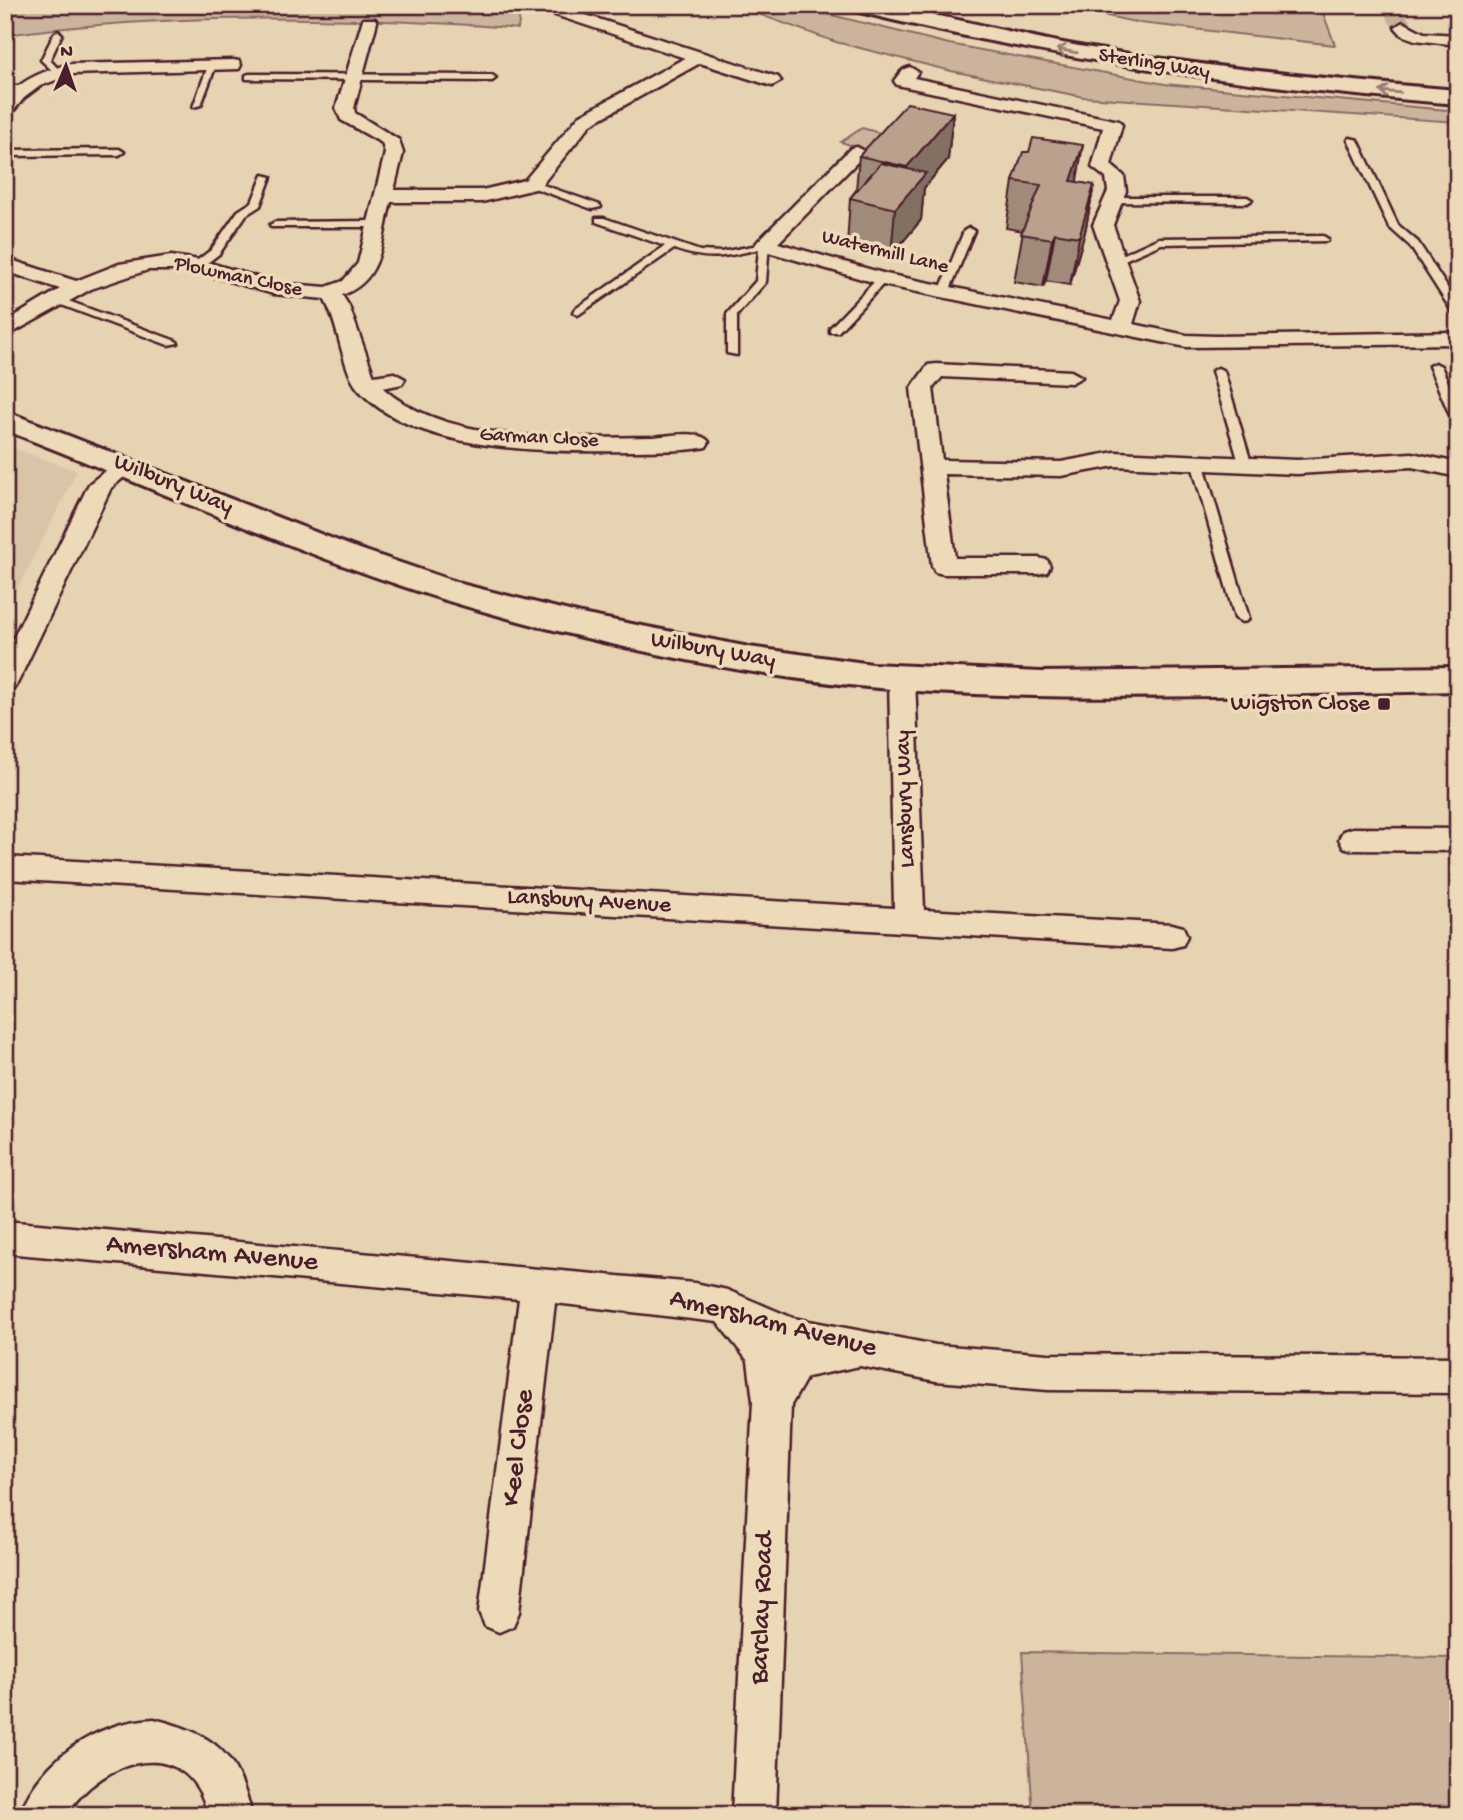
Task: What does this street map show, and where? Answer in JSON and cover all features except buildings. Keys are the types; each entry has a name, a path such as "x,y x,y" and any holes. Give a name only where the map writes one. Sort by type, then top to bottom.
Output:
{"main road":[{"name":"Sterling Way","path":"854,5 1011,41 1160,67 1303,85 1458,97"},
{"name":"Sterling Way","path":"931,5 1133,44 1314,66 1458,78"},
{"name":"Wilbury Way","path":"5,420 352,556 455,593 583,626 726,655 806,668 902,678 1039,684 1458,679"}],"street":[{"path":"561,12 772,81"},
{"name":"Plowman Close","path":"5,331 77,288 137,266 169,262 198,265 296,294 330,292 350,284 366,268 394,145 379,132 347,116 346,102 369,22"},
{"path":"1403,27 1407,32 1432,39 1458,40"},
{"path":"384,196 482,196 532,184 585,120 701,56"},
{"path":"5,110 13,89 58,73 103,66 233,65"},
{"path":"910,72 903,81 1113,125 1107,137 1101,167 1115,176 1117,191 1103,225 1130,301 1121,328"},
{"name":"Watermill Lane","path":"857,152 765,245 883,279 1186,341 1458,338"},
{"path":"5,264 77,288"},
{"path":"330,292 339,306 366,384 394,379"},
{"path":"1038,566 944,566 922,388 936,370 1071,377"},
{"name":"Garman Close","path":"366,384 380,399 405,414 465,434 533,442 698,442"},
{"path":"640,466 642,443"},
{"path":"933,467 1061,469 1115,460 1297,467 1412,460 1458,470"},
{"path":"5,682 101,484 127,466"},
{"name":"Lansbury Way","path":"902,678 909,920"},
{"path":"1353,839 1458,840"},
{"name":"Lansbury Avenue","path":"5,868 1172,936"},
{"name":"Amersham Avenue","path":"5,1237 695,1300 727,1307 792,1335 936,1363 1048,1372 1458,1376"},
{"name":"Keel Close","path":"499,1612 539,1284"},
{"name":"Barclay Road","path":"727,1307 765,1354 772,1401 754,1815"},
{"name":"Barclay Road","path":"772,1401 796,1361 873,1349"},
{"path":"41,1815 54,1790 84,1762 111,1745 136,1741 168,1742 192,1754 219,1778 230,1815"}],"lane":[{"path":"58,34 45,60 58,73"},
{"path":"196,105 212,65"},
{"path":"249,77 492,78"},
{"path":"1353,140 1394,228 1414,244 1458,312"},
{"path":"5,153 120,152"},
{"path":"198,265 215,252 242,213 256,204 265,177"},
{"path":"532,184 596,207"},
{"path":"1113,200 1247,200"},
{"path":"600,220 699,254 721,255 765,245 761,282 732,314 733,353"},
{"path":"275,225 375,224"},
{"path":"944,292 969,231"},
{"path":"1116,260 1159,241 1323,239"},
{"path":"578,312 673,245"},
{"path":"834,330 883,279"},
{"path":"55,299 172,344"},
{"path":"1435,366 1458,420"},
{"path":"1218,371 1246,466"},
{"path":"1198,465 1242,618"}],"shaded area":[{"path":"5,5 521,5 518,29 397,21 225,19 93,25 5,35"},
{"path":"733,5 791,5 949,44 1165,84 1458,111 1458,122 1084,97 951,71 836,42"},
{"path":"1055,5 1320,5 1335,45 1140,23"},
{"path":"862,128 887,135 872,152 841,142"},
{"path":"5,445 77,471 5,614"},
{"path":"1022,1652 1458,1658 1458,1815 1033,1815"}],"tunnel":[{"path":"1393,11 1403,27"}],"place":[{"name":"Wigston Close","path":"1384,704"}]}
